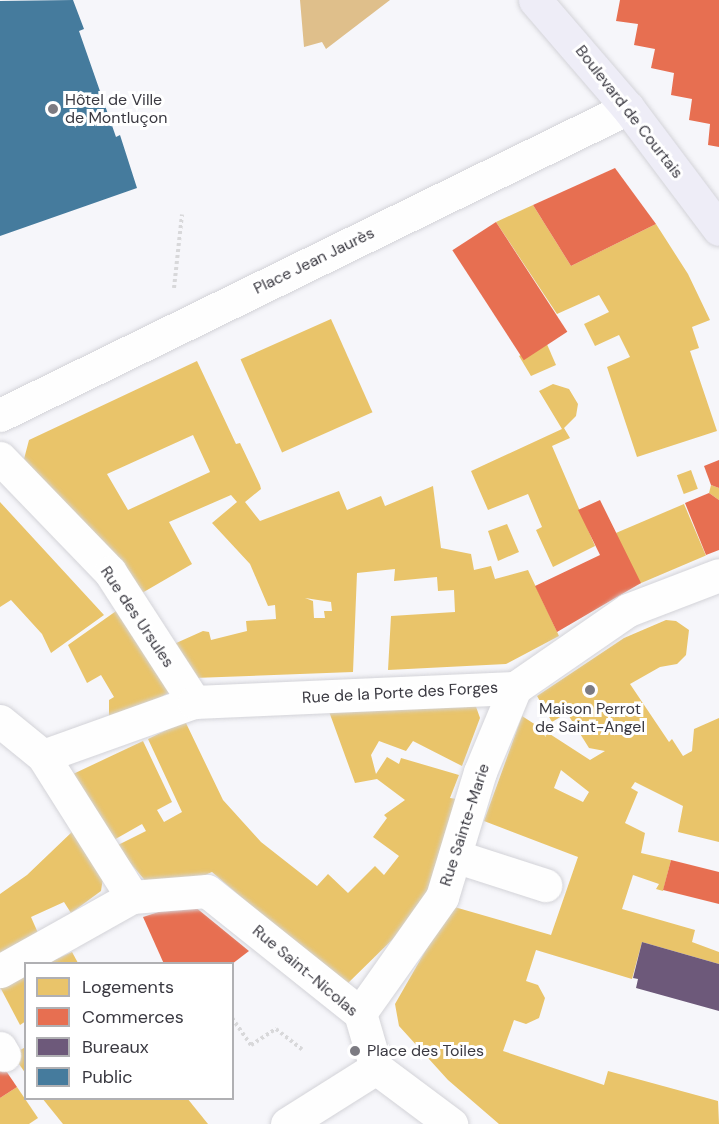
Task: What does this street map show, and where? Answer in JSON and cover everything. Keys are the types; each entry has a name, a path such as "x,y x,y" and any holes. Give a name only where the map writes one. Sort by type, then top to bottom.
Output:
{"main road":[{"name":"Boulevard de Courtais","path":"535,0 628,108 719,229"}],"street":[{"name":"Place Jean Jaurès","path":"0,415 628,108"},
{"name":"Rue des Ursules","path":"0,458 110,572 194,702"},
{"name":"Rue de la Porte des Forges","path":"43,756 194,702 515,688 628,610 719,575"},
{"name":"Rue Sainte-Marie","path":"360,1013 442,897 480,772 515,688"},
{"path":"0,721 43,756 132,897 0,971"},
{"path":"455,856 545,885"},
{"name":"Rue Saint-Nicolas","path":"132,897 207,891 360,1013 376,1068"},
{"path":"287,1124 376,1068 451,1124"}],"path":[{"path":"169,332 182,214"},
{"path":"234,1021 251,1045 276,1029 302,1049"}],"shaded area":[{"path":"300,0 390,0 326,49 322,42 304,47"}],"building: Logements":[{"path":"533,205 571,266 656,224 688,274 710,320 692,327 699,348 690,351 717,431 637,457 607,367 630,357 619,335 595,346 584,324 609,312 599,295 557,314 496,222"},
{"path":"331,319 372,412 282,452 241,359"},
{"path":"546,342 556,365 531,376 519,356"},
{"path":"197,361 236,444 240,443 260,485 261,489 245,502 260,521 339,491 347,510 381,496 385,506 433,486 441,548 471,554 474,570 491,566 495,579 528,570 559,636 506,664 388,670 391,616 455,612 454,590 438,591 437,577 394,581 395,569 357,573 353,672 194,678 174,644 203,631 209,632 211,640 247,631 246,621 276,619 275,605 268,606 250,564 212,523 237,502 231,495 169,522 192,564 142,593 24,459 29,440","holes":["193,435 210,472 128,510 107,474","305,598 331,602 332,611 324,611 325,618 314,618 313,601"]},
{"path":"553,384 569,389 578,404 576,416 564,428 570,438 552,446 595,546 553,567 536,530 542,527 528,494 488,510 471,471 562,429 539,391"},
{"path":"691,470 698,489 684,494 677,475"},
{"path":"711,485 719,488 719,500 709,493"},
{"path":"0,502 104,615 51,653 42,634 11,600 0,607"},
{"path":"684,504 706,556 638,584 616,533"},
{"path":"507,524 519,552 498,561 488,531"},
{"path":"119,609 170,692 125,717 109,717 109,700 114,697 101,675 87,683 68,645"},
{"path":"666,620 676,621 689,630 686,655 677,664 660,667 630,684 669,742 672,739 683,756 692,751 694,729 719,718 719,842 678,832 683,806 635,782 631,788 638,792 625,823 645,833 641,853 671,860 663,891 656,889 659,884 633,875 622,909 695,930 692,942 719,952 719,964 642,942 632,979 536,950 526,981 538,985 545,998 539,1018 526,1024 514,1020 503,1051 604,1085 608,1071 718,1101 719,1124 499,1124 448,1080 399,1026 395,1004 451,906 551,935 578,857 484,821 522,716 590,760 605,751 589,748 567,713 552,722 537,696 624,638","holes":["561,770 589,792 583,802 554,788"]},
{"path":"474,701 480,718 462,766 413,741 406,751 379,741 371,755 376,774 387,757 399,764 401,758 459,775 450,798 456,799 436,885 398,934 345,986 212,872 191,881 148,884 116,846 146,831 142,824 112,841 71,775 143,741 172,802 157,810 164,822 182,812 148,739 185,721 223,800 261,842 317,886 328,874 348,893 375,866 384,875 399,856 373,837 387,818 384,815 405,800 377,779 355,783 327,706"},
{"path":"73,831 103,878 101,891 71,913 64,902 31,917 38,933 0,953 0,894 27,875"},
{"path":"72,952 77,962 50,962"},
{"path":"24,976 24,1022 20,1025 0,987"},
{"path":"24,1048 24,1071 12,1054"},
{"path":"17,1087 38,1118 29,1124 0,1124 0,1098"},
{"path":"44,1100 189,1100 208,1124 63,1124"}],"building: Commerces":[{"path":"620,0 719,0 719,147 708,145 710,124 689,120 692,99 671,95 674,73 651,68 655,49 634,45 638,24 616,21"},
{"path":"615,168 656,224 571,266 533,205"},
{"path":"496,222 567,332 524,360 452,250"},
{"path":"719,460 719,488 711,485 704,466"},
{"path":"709,493 719,500 719,550 706,555 685,503"},
{"path":"600,500 641,583 557,632 535,586 600,555 578,510"},
{"path":"671,860 719,872 719,904 663,890"},
{"path":"177,906 194,906 249,951 234,962 163,962 143,917"},
{"path":"0,1062 17,1087 0,1098"}],"building: Bureaux":[{"path":"642,942 719,964 719,1011 636,988 638,979 633,978"}],"building: Public":[{"name":"Hôtel de Ville de Montluçon","path":"73,0 84,29 79,31 116,137 120,135 137,188 0,236 0,1"}],"place":[{"name":"Hôtel de Ville de Montluçon","path":"53,109"},
{"name":"Maison Perrot de Saint-Angel","path":"590,690"},
{"name":"Place des Toiles","path":"355,1051"}]}
